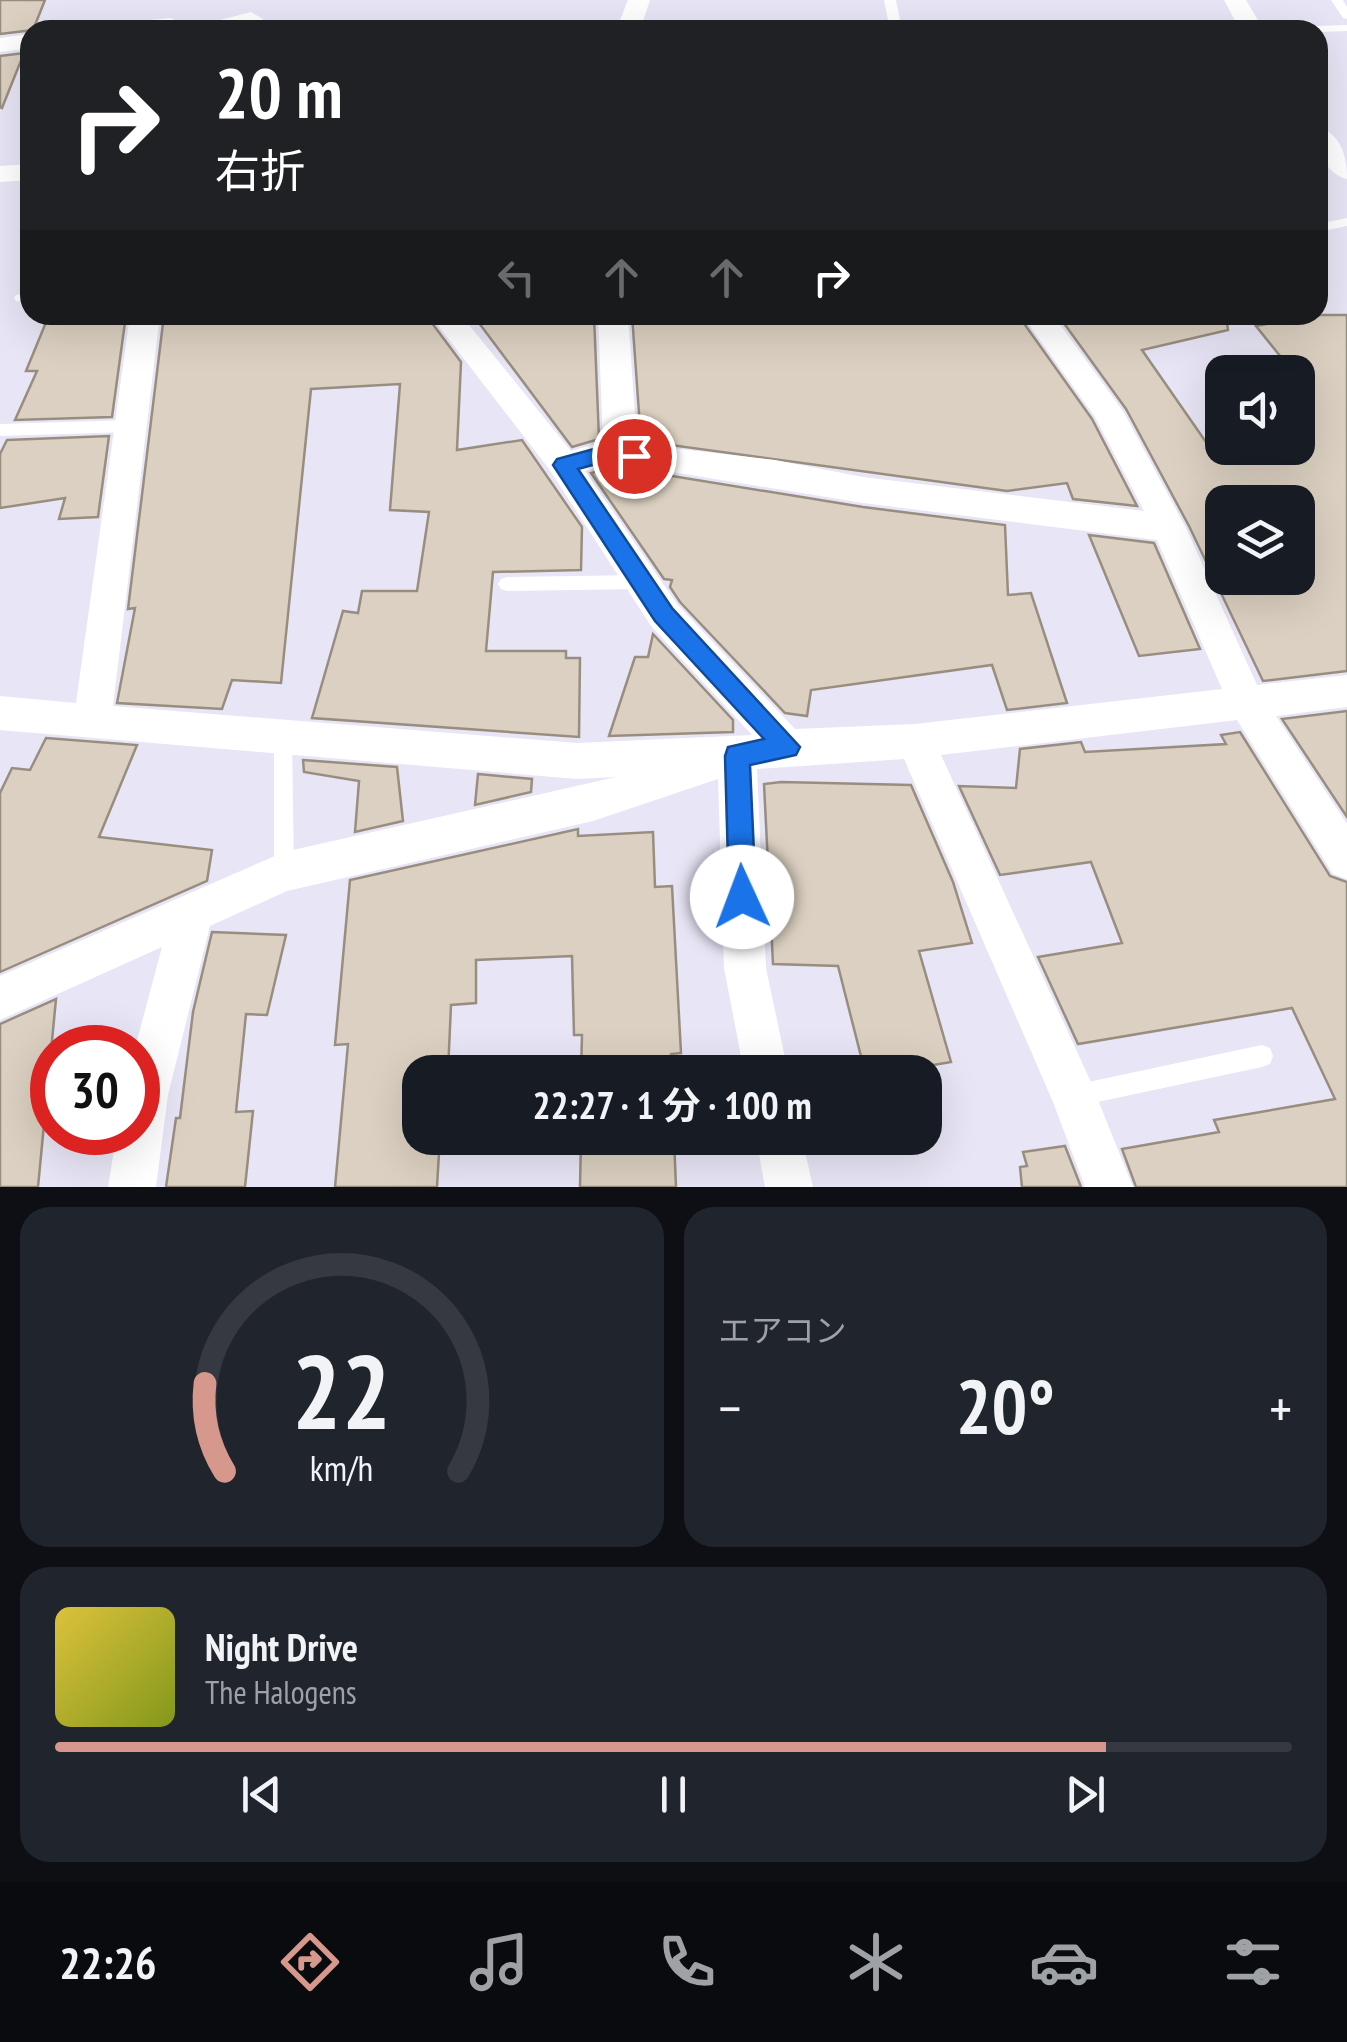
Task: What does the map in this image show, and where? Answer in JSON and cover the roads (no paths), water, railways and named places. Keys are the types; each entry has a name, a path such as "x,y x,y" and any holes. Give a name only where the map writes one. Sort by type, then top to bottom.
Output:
{"street":[{"path":"1328,147 1347,170"},
{"path":"92,720 144,325"},
{"path":"454,325 564,465 664,614 787,747"},
{"path":"614,325 619,450"},
{"path":"1044,325 1107,411 1169,528 1247,703 1347,860"},
{"path":"564,465 619,450 634,456 775,473 863,490 1169,528"},
{"path":"0,998 284,872 593,802 737,756 787,747 915,741 1347,691"},
{"path":"0,713 577,761 737,756"},
{"path":"915,741 1074,1096 1108,1187"},
{"path":"737,756 745,968 763,1055"},
{"path":"132,1187 145,1094 192,914"},
{"path":"782,1155 789,1187"}],"lane":[{"path":"1337,0 1347,16"},
{"path":"0,430 130,426"},
{"path":"507,584 641,582"},
{"path":"283,737 284,872"},
{"path":"1074,1096 1262,1056"}]}
